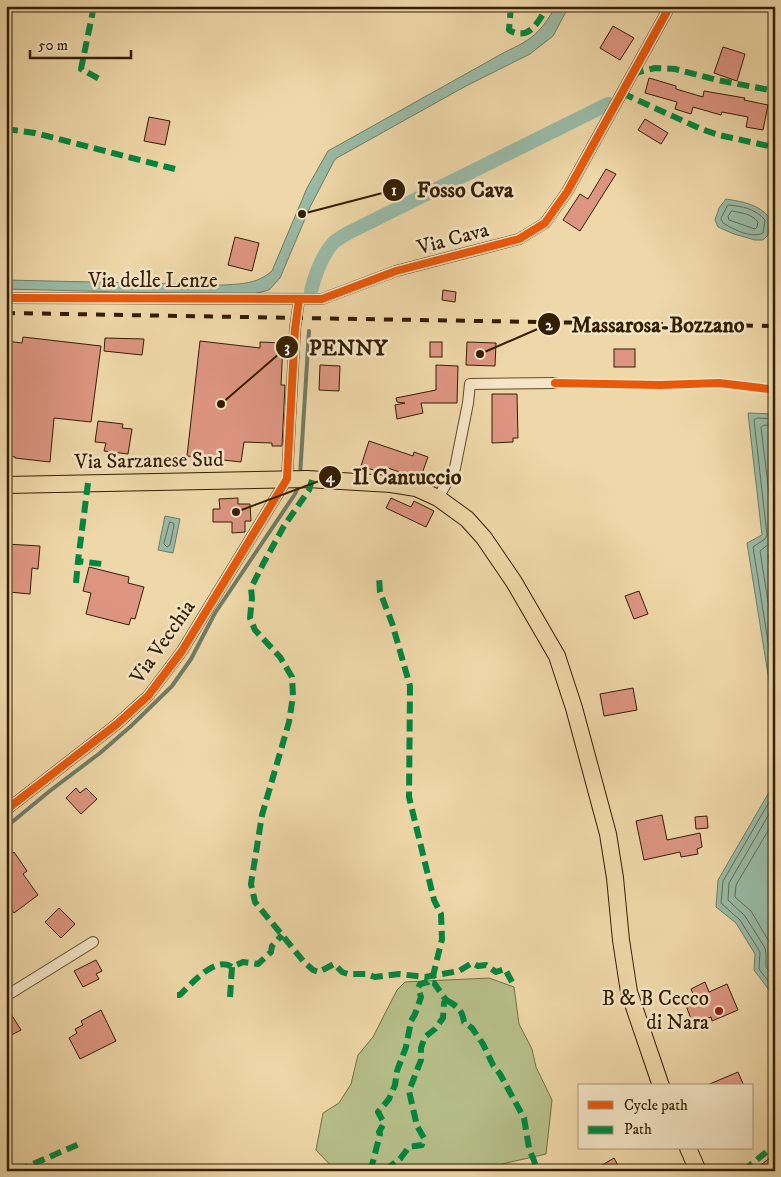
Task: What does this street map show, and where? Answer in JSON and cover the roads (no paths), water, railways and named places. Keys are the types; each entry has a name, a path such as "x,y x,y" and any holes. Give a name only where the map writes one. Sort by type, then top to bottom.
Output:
{"main road":[{"name":"Via Sarzanese Sud","path":"6,485 295,480 400,485 416,488 438,498 467,519 484,538 514,582 557,656 574,708 608,834 628,992 660,1084"},
{"path":"689,1150 698,1171"}],"street":[{"name":"Via Cava","path":"299,300 322,299 396,271 519,239 545,223 567,192 670,6"},
{"name":"Via delle Lenze","path":"6,298 299,300"},
{"path":"295,480 296,329 299,300"},
{"path":"438,498 455,468 470,384 555,383"},
{"name":"Via Vecchia","path":"6,810 117,724 148,696 182,651 295,480"},
{"path":"6,996 93,942"}],"water":[{"path":"556,6 569,6 553,36 530,54 466,86 335,159 310,207 280,278 269,290 237,295 6,289 6,280 222,285 242,284 261,279 272,271 307,188 328,151 523,43 540,29"},
{"path":"726,199 750,204 765,213 770,218 768,235 763,240 755,240 718,227 715,220 719,208"},
{"path":"748,413 775,414 775,718 747,543 762,535"},
{"path":"165,516 180,519 173,553 158,550"},
{"path":"775,782 775,998 754,970 755,954 736,923 716,907 718,880"}],"waterway":[{"path":"311,291 317,272 330,247 348,233 608,104"},
{"path":"300,476 309,331"},
{"path":"6,827 100,753 172,686 191,659 215,613 295,494 300,483"}],"railway":[{"path":"6,313 775,326"}],"place":[{"name":"Fosso Cava","path":"302,214"},
{"name":"Massarosa-Bozzano","path":"480,354"},
{"name":"PENNY","path":"221,404"},
{"name":"Il Cantuccio","path":"236,512"},
{"name":"B & B Cecco di Nara","path":"719,1011"}]}
